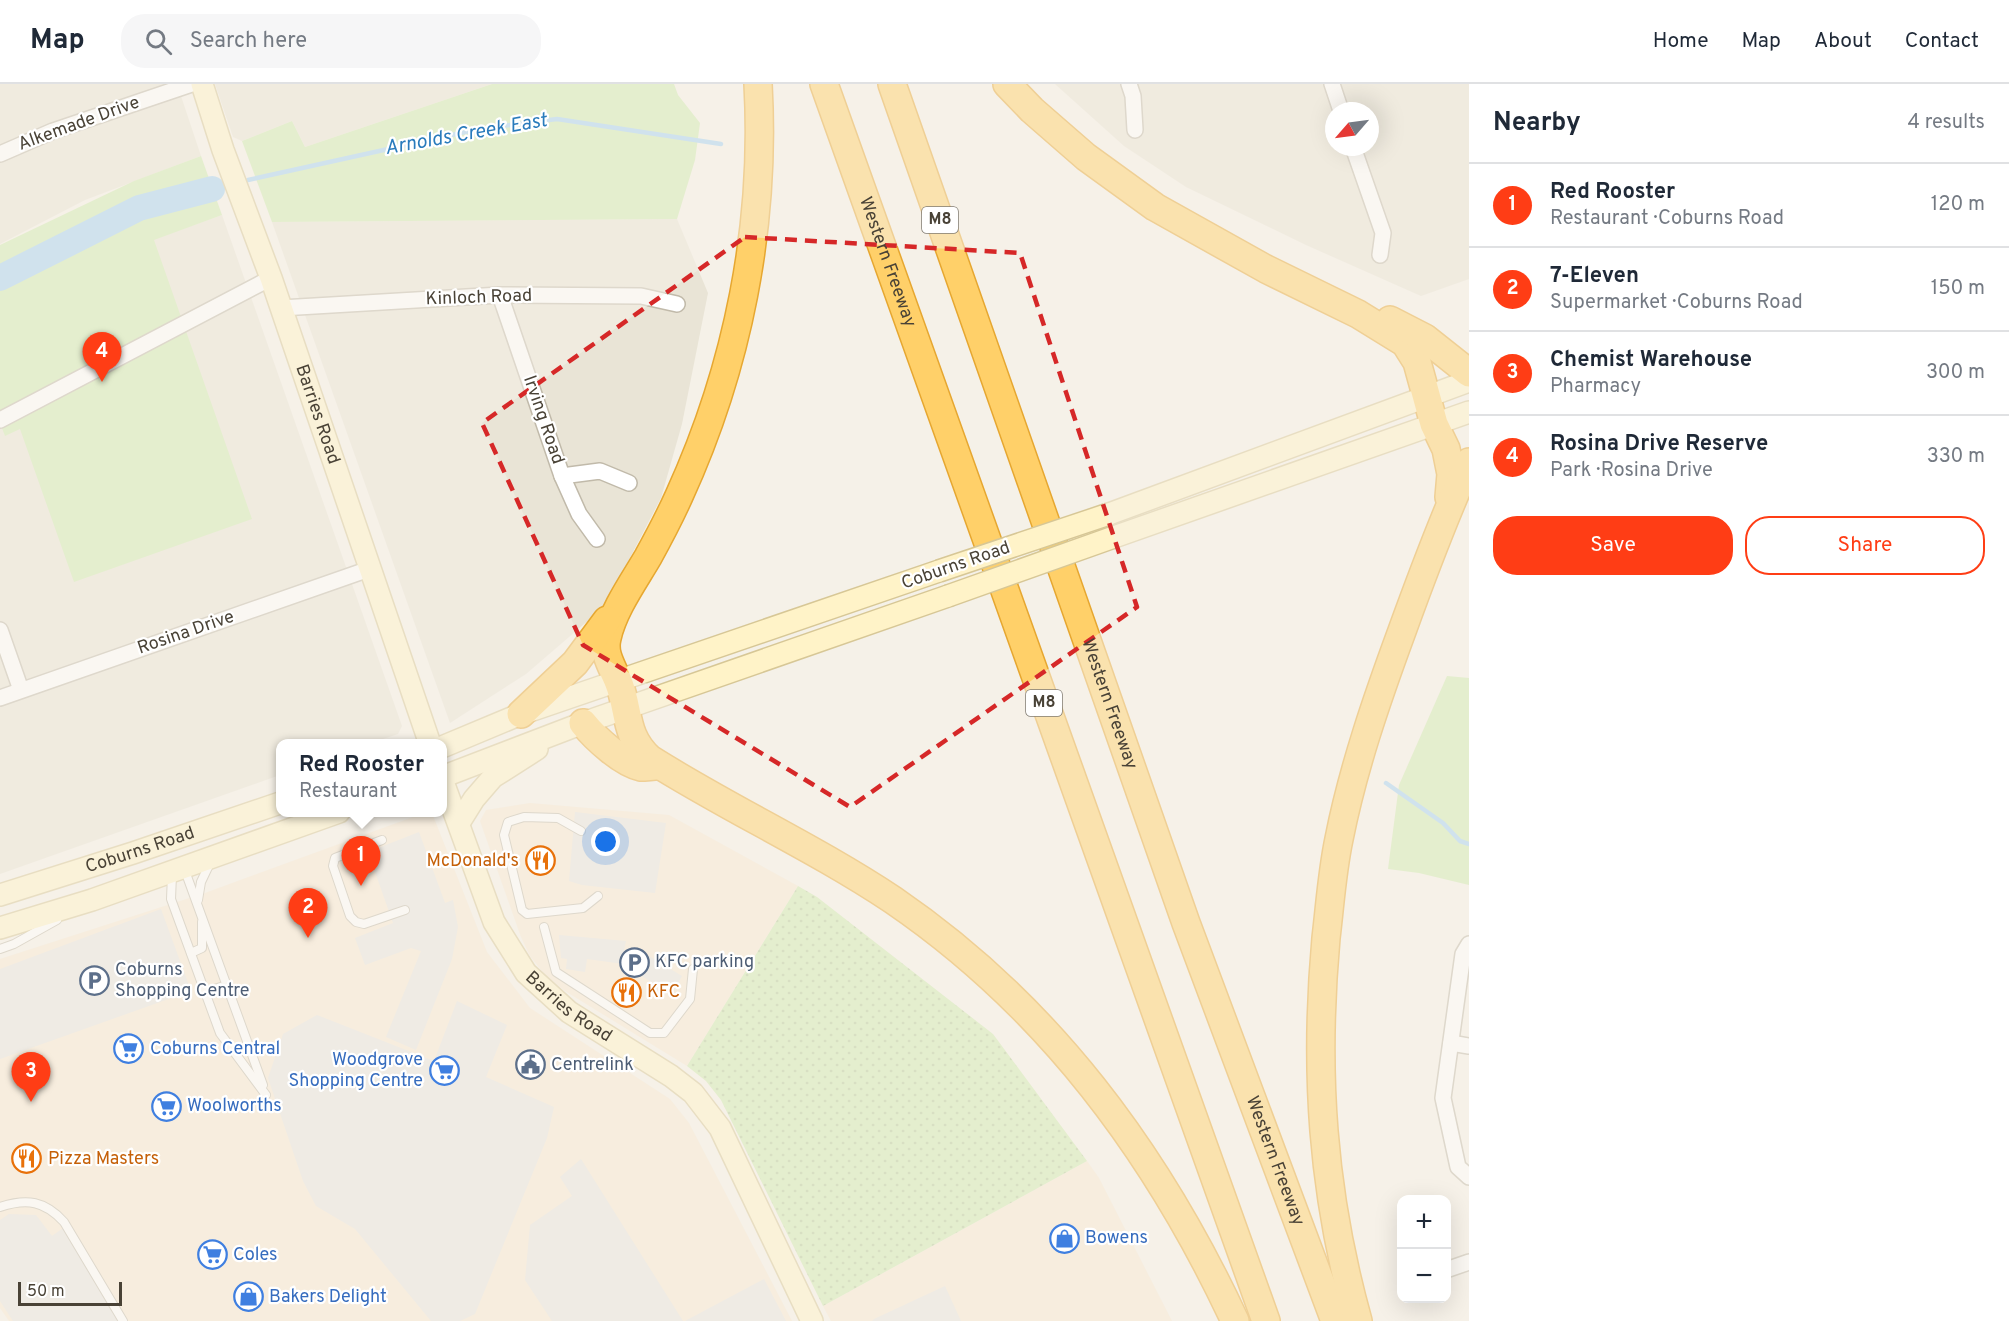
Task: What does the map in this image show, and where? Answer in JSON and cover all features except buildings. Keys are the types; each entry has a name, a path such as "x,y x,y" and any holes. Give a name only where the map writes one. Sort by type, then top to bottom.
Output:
{"highway":[{"path":"521,714 575,663 627,592 649,556 694,463 712,415 740,318 750,265 757,204 759,159 758,84"},
{"name":"Western Freeway","path":"824,84 1266,1321"},
{"name":"Western Freeway","path":"892,84 1186,923 1335,1321"},
{"path":"1007,84 1032,110 1086,157 1155,207 1266,269 1358,314 1405,343 1417,362 1434,424 1446,449 1451,474 1449,506"},
{"path":"1358,314 1375,313 1425,338 1469,373"},
{"path":"1358,1321 1340,1245 1331,1192 1320,1090 1323,978 1331,893 1339,840 1364,739 1385,676 1449,506 1469,462"},
{"path":"627,592 607,639 608,659 619,682 627,723 642,752 660,766 848,872 891,899 953,945 1000,986 1073,1062 1119,1120 1185,1223 1235,1321"},
{"path":"583,723 592,734 621,756 641,767 660,766"}],"main road":[{"name":"Barries Road","path":"202,84 223,150 271,278 372,568 428,739"},
{"name":"Coburns Road","path":"447,745 521,714 1109,514 1469,381"},
{"name":"Coburns Road","path":"447,776 546,736 1469,412"},
{"path":"459,823 483,786 493,777 531,755 539,748 546,736"},
{"name":"Barries Road","path":"447,791 494,922 525,973 569,1012 671,1076 693,1093 720,1128 812,1321"},
{"name":"Coburns Road","path":"0,895 276,804"},
{"name":"Coburns Road","path":"0,928 93,900 327,817"},
{"path":"172,839 178,870"}],"street":[{"name":"Alkemade Drive","path":"0,154 53,131 192,84"},
{"path":"1129,84 1133,96 1135,130"},
{"path":"1332,84 1338,102"},
{"path":"1356,156 1383,233 1380,255"},
{"path":"0,420 271,278"},
{"name":"Kinloch Road","path":"281,308 500,295 641,296 677,304"},
{"name":"Irving Road","path":"500,295 562,476 579,514 597,539"},
{"path":"562,476 600,471 629,483"},
{"name":"Rosina Drive","path":"0,698 372,568"},
{"path":"0,630 21,690"},
{"path":"1469,944 1463,954 1443,1098 1458,1167 1469,1177"},
{"path":"1451,1043 1469,1046"},
{"path":"1451,1268 1469,1262"}],"lane":[{"path":"581,831 558,818 524,817 508,822 504,835 522,910 527,914 583,908 598,896"},
{"path":"382,840 335,858 333,866 350,916 356,922 364,924 405,910"},
{"path":"197,903 201,882 213,856"},
{"path":"178,870 202,914 266,1095 220,1033 171,899 178,870"},
{"name":"Coburns Road","path":"0,949 14,944 93,900"},
{"path":"191,953 202,948 202,914"},
{"path":"544,927 556,972 650,1033 664,1033 690,999 693,969"},
{"path":"205,992 227,985"},
{"path":"0,1207 16,1202 27,1202 54,1211 64,1222 123,1321"}],"highlighted area":[{"path":"745,237 1020,253 1137,607 850,807 583,645 482,423"}],"shaded area":[{"path":"0,84 177,84 201,156 85,200 0,244"},
{"path":"215,84 492,84 305,147 292,121 242,141 233,137"},
{"path":"1055,84 1469,84 1469,279 1421,296 1306,245 1186,187 1124,146"},
{"path":"222,215 402,726 398,734 383,739 276,739 276,776 0,874 0,313 154,239"},
{"path":"677,219 708,293 682,424 661,498 605,606 526,674 450,723 272,222"},
{"path":"530,803 669,815 798,886 687,1066 565,991 545,975 530,956 521,937 480,821 486,810"},
{"path":"575,812 666,823 655,893 582,885 569,881"},
{"name":"Woodgrove Shopping Centre","path":"413,817 434,817 487,952 530,1008 670,1099 689,1123 792,1321 9,1321 0,1308 0,959 205,893"},
{"path":"419,832 445,903 453,900 458,927 452,959 416,1050 386,1037 421,951 411,948 365,965 355,938 393,923 368,852"},
{"name":"Coburns Shopping Centre","path":"161,909 191,991 0,1059 0,969"},
{"name":"KFC parking","path":"559,935 626,941 624,950 644,953 682,976 672,994 633,971 631,965 587,959 585,972 566,969 567,959 561,958"},
{"name":"Woodgrove Shopping Centre","path":"457,1001 507,1025 486,1077 554,1107 547,1138 475,1314 460,1321 431,1321 355,1229 316,1206 303,1181 268,1078 283,1034 317,1015 434,1061"},
{"path":"581,1159 683,1321 552,1321 525,1280 530,1225 572,1196 560,1177"},
{"path":"1087,1161 1099,1178 1172,1321 831,1321 823,1306"},
{"path":"9,1214 36,1215 52,1236 66,1226 123,1321 13,1321 0,1301 0,1220"},
{"path":"764,1279 786,1321 685,1321"},
{"path":"945,1286 961,1321 872,1321 874,1319"}],"green space":[{"path":"492,84 674,84 678,95 700,123 695,160 677,219 272,222 242,141 292,121 305,147"},
{"path":"201,156 222,215 154,240 252,519 74,582 20,429 5,436 0,423 0,245 134,181"},
{"path":"1447,676 1469,678 1469,885 1419,873 1388,869 1399,785"},
{"path":"798,886 817,897 993,1034 1087,1161 823,1306 721,1100 706,1081 687,1066"}],"waterway":[{"name":"Arnolds Creek East","path":"248,180 479,129 557,119 721,144"},
{"name":"Arnolds Creek East","path":"212,189 223,186"},
{"name":"Arnolds Creek East","path":"0,278 139,208 212,189"},
{"name":"Arnolds Creek East","path":"1386,783 1443,823 1460,841 1469,844"}],"place":[{"name":"Rosina Drive Reserve","path":"102,382"},
{"name":"McDonald's","path":"540,861"},
{"name":"Red Rooster","path":"361,886"},
{"name":"7-Eleven","path":"308,938"},
{"name":"KFC parking","path":"634,962"},
{"name":"Coburns Shopping Centre","path":"94,980"},
{"name":"KFC","path":"626,992"},
{"name":"Coburns Central","path":"129,1049"},
{"name":"Centrelink","path":"530,1065"},
{"name":"Woodgrove Shopping Centre","path":"444,1070"},
{"name":"Chemist Warehouse","path":"31,1102"},
{"name":"Woolworths","path":"166,1106"},
{"name":"Pizza Masters","path":"27,1159"},
{"name":"Bowens","path":"1064,1238"},
{"name":"Coles","path":"212,1255"},
{"name":"Bakers Delight","path":"248,1297"}]}
